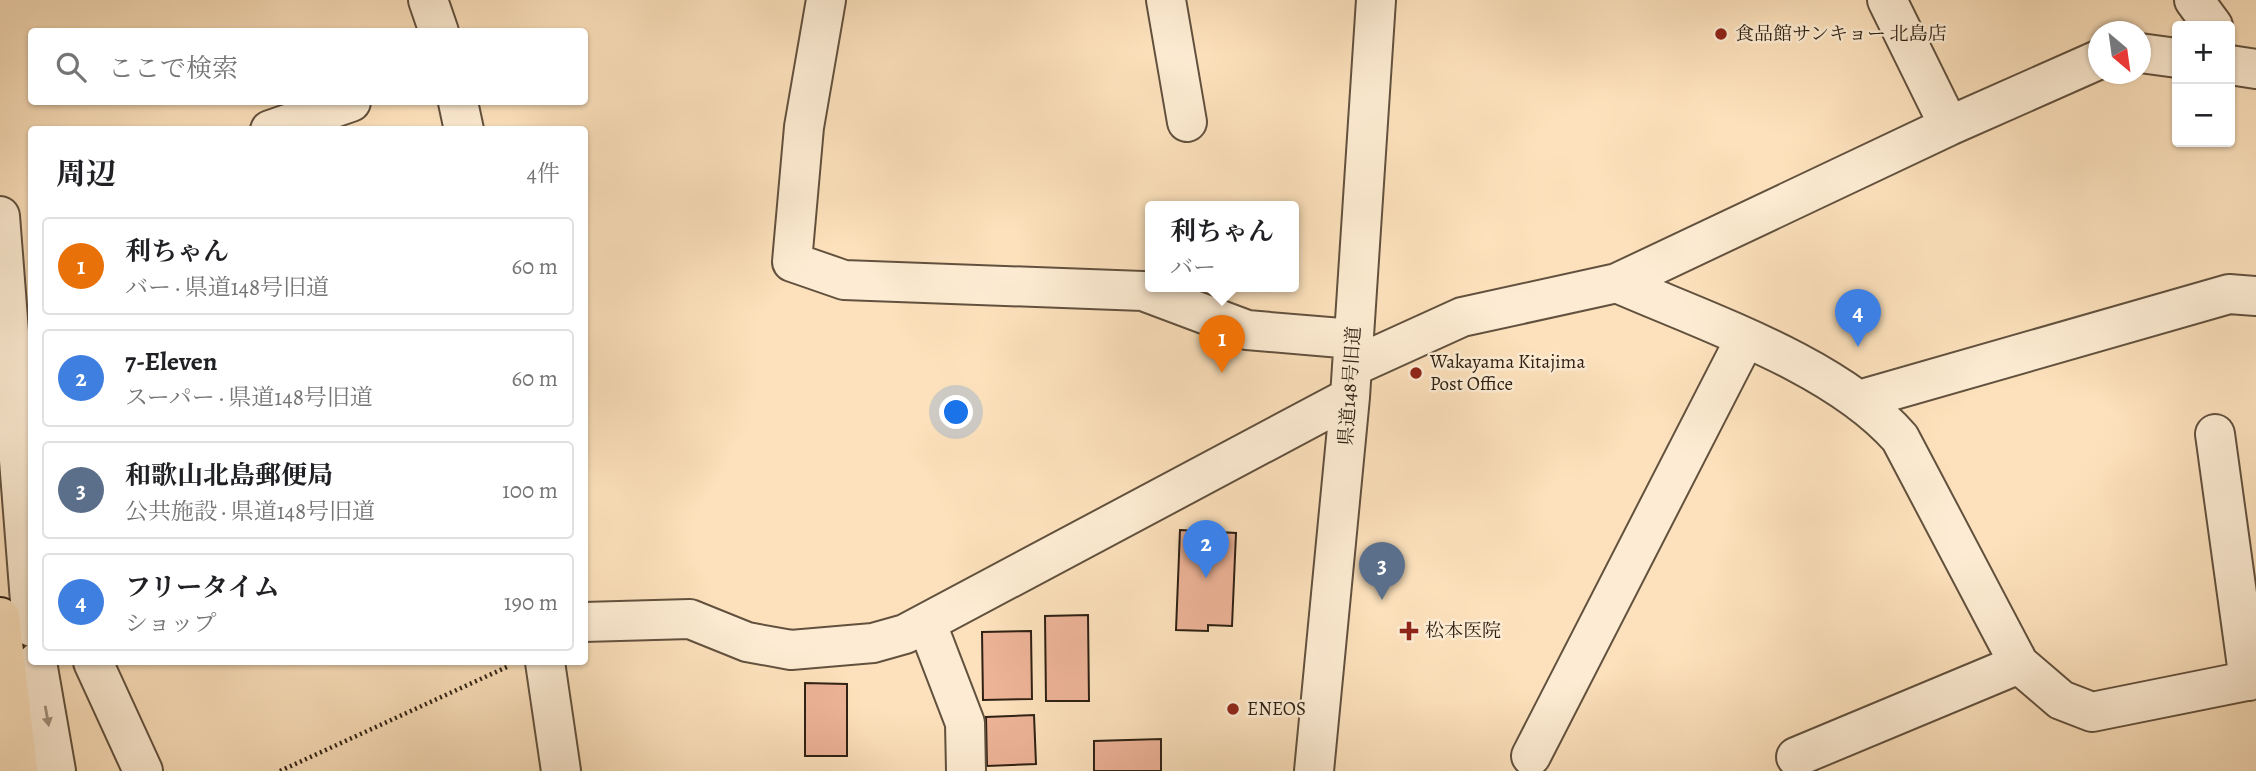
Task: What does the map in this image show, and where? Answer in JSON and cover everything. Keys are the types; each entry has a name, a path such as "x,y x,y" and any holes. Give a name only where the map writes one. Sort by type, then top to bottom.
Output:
{"main road":[{"path":"0,617 18,771"}],"street":[{"path":"428,0 438,28"},
{"path":"827,0 804,127 792,262 844,280 1145,292"},
{"path":"1166,0 1187,122"},
{"name":"県道148号旧道","path":"1314,771 1352,368 1376,0"},
{"path":"1887,0 1949,126"},
{"path":"2194,0 2209,21"},
{"path":"588,622 690,619 747,642 791,650 873,643 927,624 1352,368 1462,317 1617,283 1949,126 2088,65"},
{"path":"282,126 342,105"},
{"path":"459,105 463,126"},
{"path":"0,216 28,539"},
{"path":"1617,283 1780,354 1859,400 1881,417 1900,438 2020,664 2061,700 2092,712 2252,680 2214,434"},
{"path":"1146,292 1352,368"},
{"path":"1859,400 2229,294 2256,296"},
{"path":"1531,755 1745,339"},
{"path":"927,624 965,723 966,771"},
{"path":"1796,757 2020,664"},
{"path":"38,665 56,771"},
{"path":"94,665 143,771"},
{"path":"545,665 561,771"}],"path":[{"path":"280,771 513,665"}],"building":[{"path":"1180,530 1236,533 1232,626 1208,625 1208,631 1176,630"},
{"path":"1088,615 1089,701 1046,701 1045,616"},
{"path":"1031,631 1032,699 983,700 982,632"},
{"path":"805,683 847,684 847,756 805,756"},
{"path":"1034,715 1036,764 987,766 986,717"},
{"path":"1161,739 1161,771 1094,771 1094,741"}],"place":[{"name":"食品館サンキョー 北島店","path":"1721,34"},
{"name":"フリータイム","path":"1858,347"},
{"name":"利ちゃん","path":"1222,373"},
{"name":"Wakayama Kitajima Post Office","path":"1416,373"},
{"name":"7-Eleven","path":"1206,578"},
{"name":"和歌山北島郵便局","path":"1382,600"},
{"name":"松本医院","path":"1409,631"},
{"name":"ENEOS","path":"1233,709"}]}
